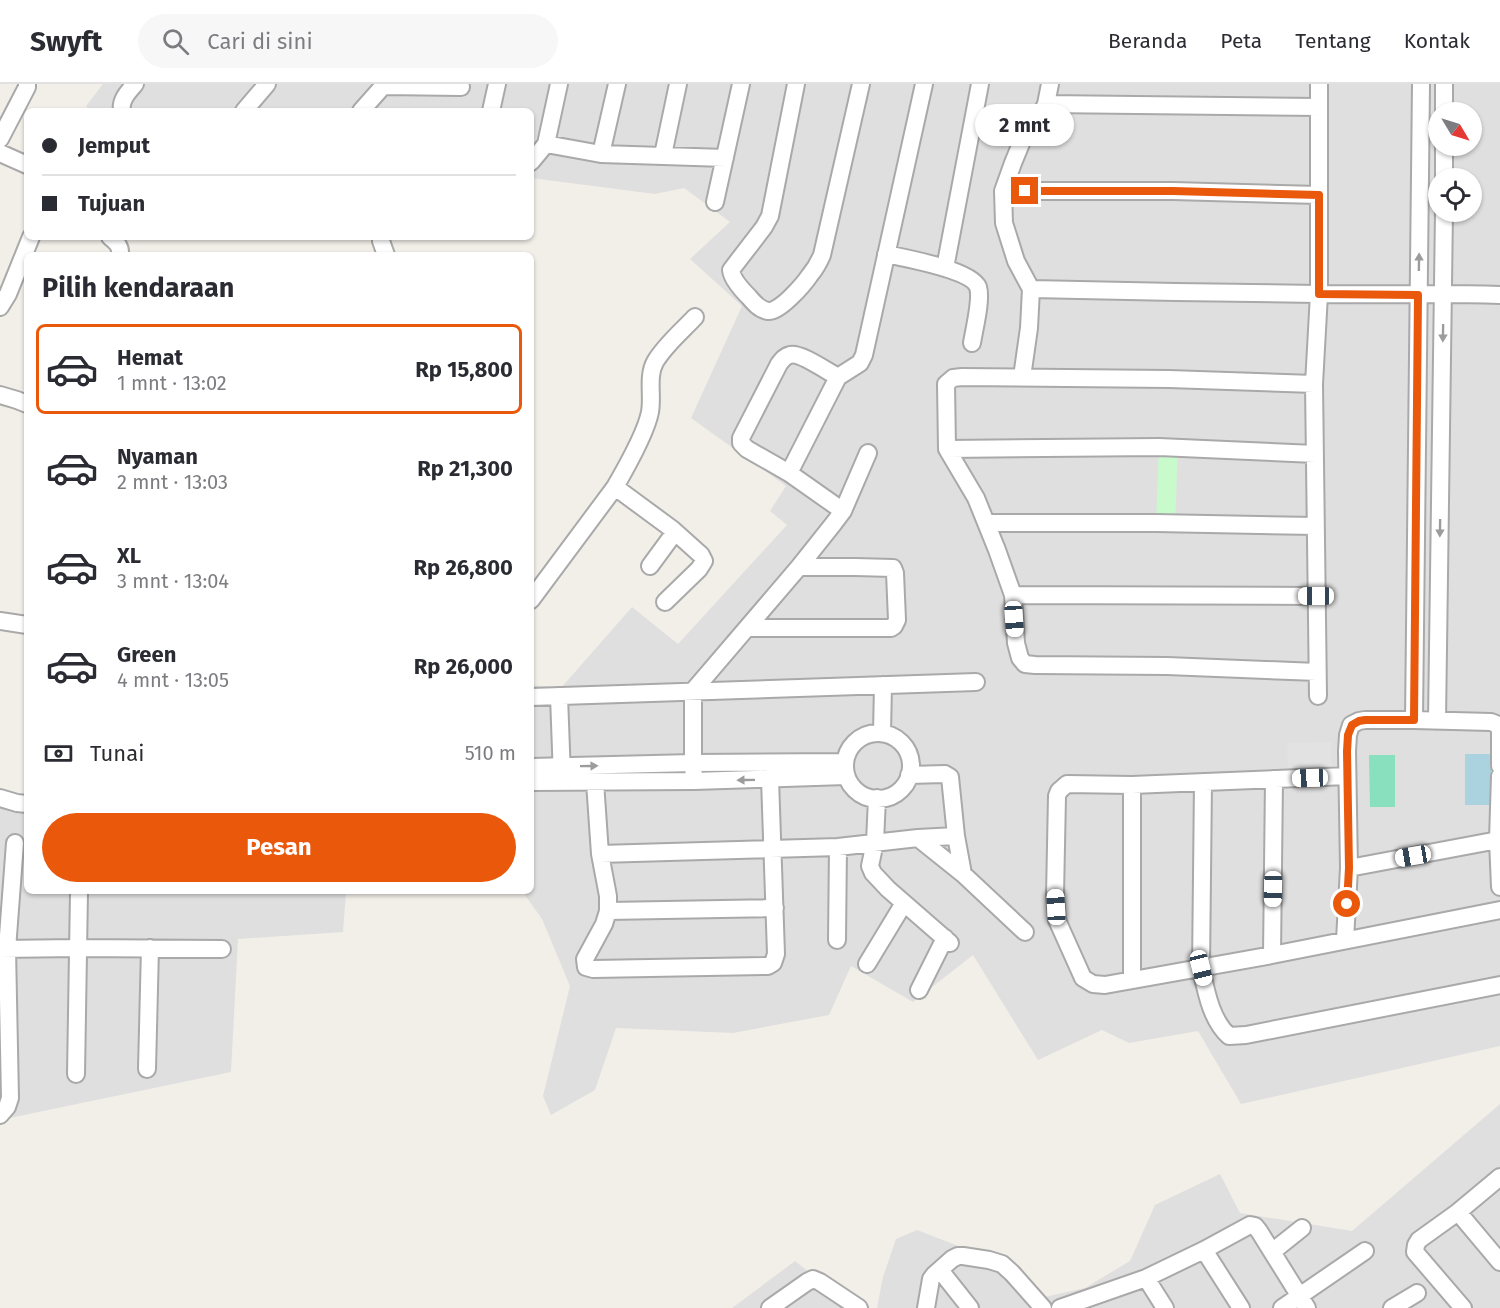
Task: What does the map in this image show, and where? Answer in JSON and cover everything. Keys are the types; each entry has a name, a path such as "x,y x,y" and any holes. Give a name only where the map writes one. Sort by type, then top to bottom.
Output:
{"street":[{"path":"0,139 27,84"},
{"path":"122,108 123,99 135,84"},
{"path":"247,108 267,84"},
{"path":"492,108 497,84"},
{"path":"534,158 546,144 559,84"},
{"path":"601,154 618,84"},
{"path":"663,155 678,84"},
{"path":"715,202 741,84"},
{"path":"796,84 770,216 731,270 744,292 755,304 767,311 780,307 803,284 817,266 822,255 861,84"},
{"path":"789,473 838,377 860,363 864,355 924,84"},
{"path":"945,268 980,84"},
{"path":"1022,377 1029,328 1031,289 1016,261 1004,223 1003,191 1027,129 1046,104 1050,84"},
{"path":"1318,696 1314,384 1319,294 1319,84"},
{"path":"1414,720 1421,84"},
{"path":"1444,84 1444,102"},
{"path":"364,108 384,85 461,87"},
{"path":"1046,104 1319,107"},
{"path":"546,144 601,154 725,158"},
{"path":"0,153 24,164"},
{"path":"1003,191 1173,191 1319,195"},
{"path":"1437,721 1444,222"},
{"path":"0,307 8,294 24,254"},
{"path":"886,254 945,268 973,280 978,287 979,296 972,343"},
{"path":"1031,289 1500,295"},
{"path":"534,596 615,487 650,414 651,372 663,351 695,317"},
{"path":"838,377 806,359 790,354 784,357 742,434 741,443 843,510"},
{"path":"1314,384 962,376 953,378 946,384 947,449 976,498 987,523 1013,595 1016,643 1020,658 1025,664 1167,666 1317,672"},
{"path":"0,395 24,403"},
{"path":"947,449 1159,447 1315,454"},
{"path":"694,781 693,691 799,567 843,510 868,453"},
{"path":"615,487 675,532 701,555 704,561 699,569 665,602"},
{"path":"987,523 1316,526"},
{"path":"650,566 675,532"},
{"path":"747,628 891,628 896,623 895,573 892,568 799,567"},
{"path":"1013,595 1316,596"},
{"path":"0,621 24,625"},
{"path":"534,697 976,682"},
{"path":"882,685 882,733"},
{"path":"559,696 562,774"},
{"path":"1345,940 1349,868 1348,735 1352,725 1365,720 1491,722 1500,729 1500,766"},
{"path":"874,732 889,734 902,742 909,755 911,770 906,784 895,794 881,799 866,797 854,789 845,769 850,748 860,737 874,732"},
{"path":"534,781 562,774 693,763 845,769"},
{"path":"534,767 595,782 770,779 845,769"},
{"path":"909,775 945,774 950,777 956,836 963,874"},
{"path":"1347,776 1132,785 1067,784 1057,796 1055,895 1057,920 1083,978 1093,984 1105,986 1500,910"},
{"path":"1500,776 1498,840 1500,887"},
{"path":"595,782 600,854 608,896 608,911 604,924 585,959 589,969 768,966 773,963 776,954 770,779"},
{"path":"1272,955 1274,779"},
{"path":"1203,782 1201,968 1215,1014 1222,1030 1229,1036 1246,1035 1500,985"},
{"path":"1132,785 1132,980"},
{"path":"0,798 24,804"},
{"path":"877,798 875,842 870,866 873,873 879,881 947,941 919,990"},
{"path":"600,854 838,846 956,836"},
{"path":"918,838 963,874 1026,932"},
{"path":"1349,868 1498,840"},
{"path":"0,1115 8,1107 10,1098 4,949 15,843"},
{"path":"837,940 838,846"},
{"path":"76,1074 78,894"},
{"path":"867,964 904,903"},
{"path":"608,911 775,908"},
{"path":"147,1069 150,948"},
{"path":"4,949 222,949"},
{"path":"1463,1308 1415,1252 1416,1245 1419,1240 1458,1212 1500,1177"},
{"path":"1458,1212 1500,1262"},
{"path":"1060,1308 1146,1278 1204,1251 1250,1224 1259,1231 1304,1302"},
{"path":"1272,1252 1302,1228"},
{"path":"1204,1251 1241,1308"},
{"path":"1282,1308 1304,1302 1365,1251"},
{"path":"926,1308 934,1275 958,1256 989,1260 1008,1269 1043,1308"},
{"path":"940,1270 970,1308"},
{"path":"1146,1278 1165,1308"},
{"path":"770,1308 813,1279 857,1307"},
{"path":"1392,1308 1417,1293"}],"shaded area":[{"path":"103,84 1500,84 1500,1046 1241,1104 1198,1031 1129,1043 1102,1030 1038,1060 973,955 913,1002 851,966 829,1015 733,1033 616,1028 595,1090 551,1115 543,1096 570,986 542,919 524,894 534,894 534,685 561,688 632,607 678,644 787,525 770,511 786,486 691,418 742,306 690,259 730,222 684,188 655,194 534,178 534,108 88,108 86,106"},
{"path":"1331,742 1332,777 1288,779 1287,743"},
{"path":"0,791 24,799 24,894 346,894 343,932 238,939 231,1072 0,1120"},
{"path":"1500,1104 1500,1308 877,1308 883,1277 896,1239 917,1230 971,1251 1040,1298 1085,1288 1130,1261 1155,1205 1220,1174 1240,1213 1352,1231"},
{"path":"795,1261 846,1308 732,1308"}],"green space":[{"path":"1159,447 1178,447 1175,524 1156,523"},
{"path":"1369,755 1395,755 1395,807 1370,807"}],"water":[{"path":"1465,754 1491,754 1491,805 1465,805"}],"route":[{"path":"1025,191 1173,191 1319,195 1319,294 1418,295 1414,720 1359,721 1352,725 1348,735 1347,904"}]}
